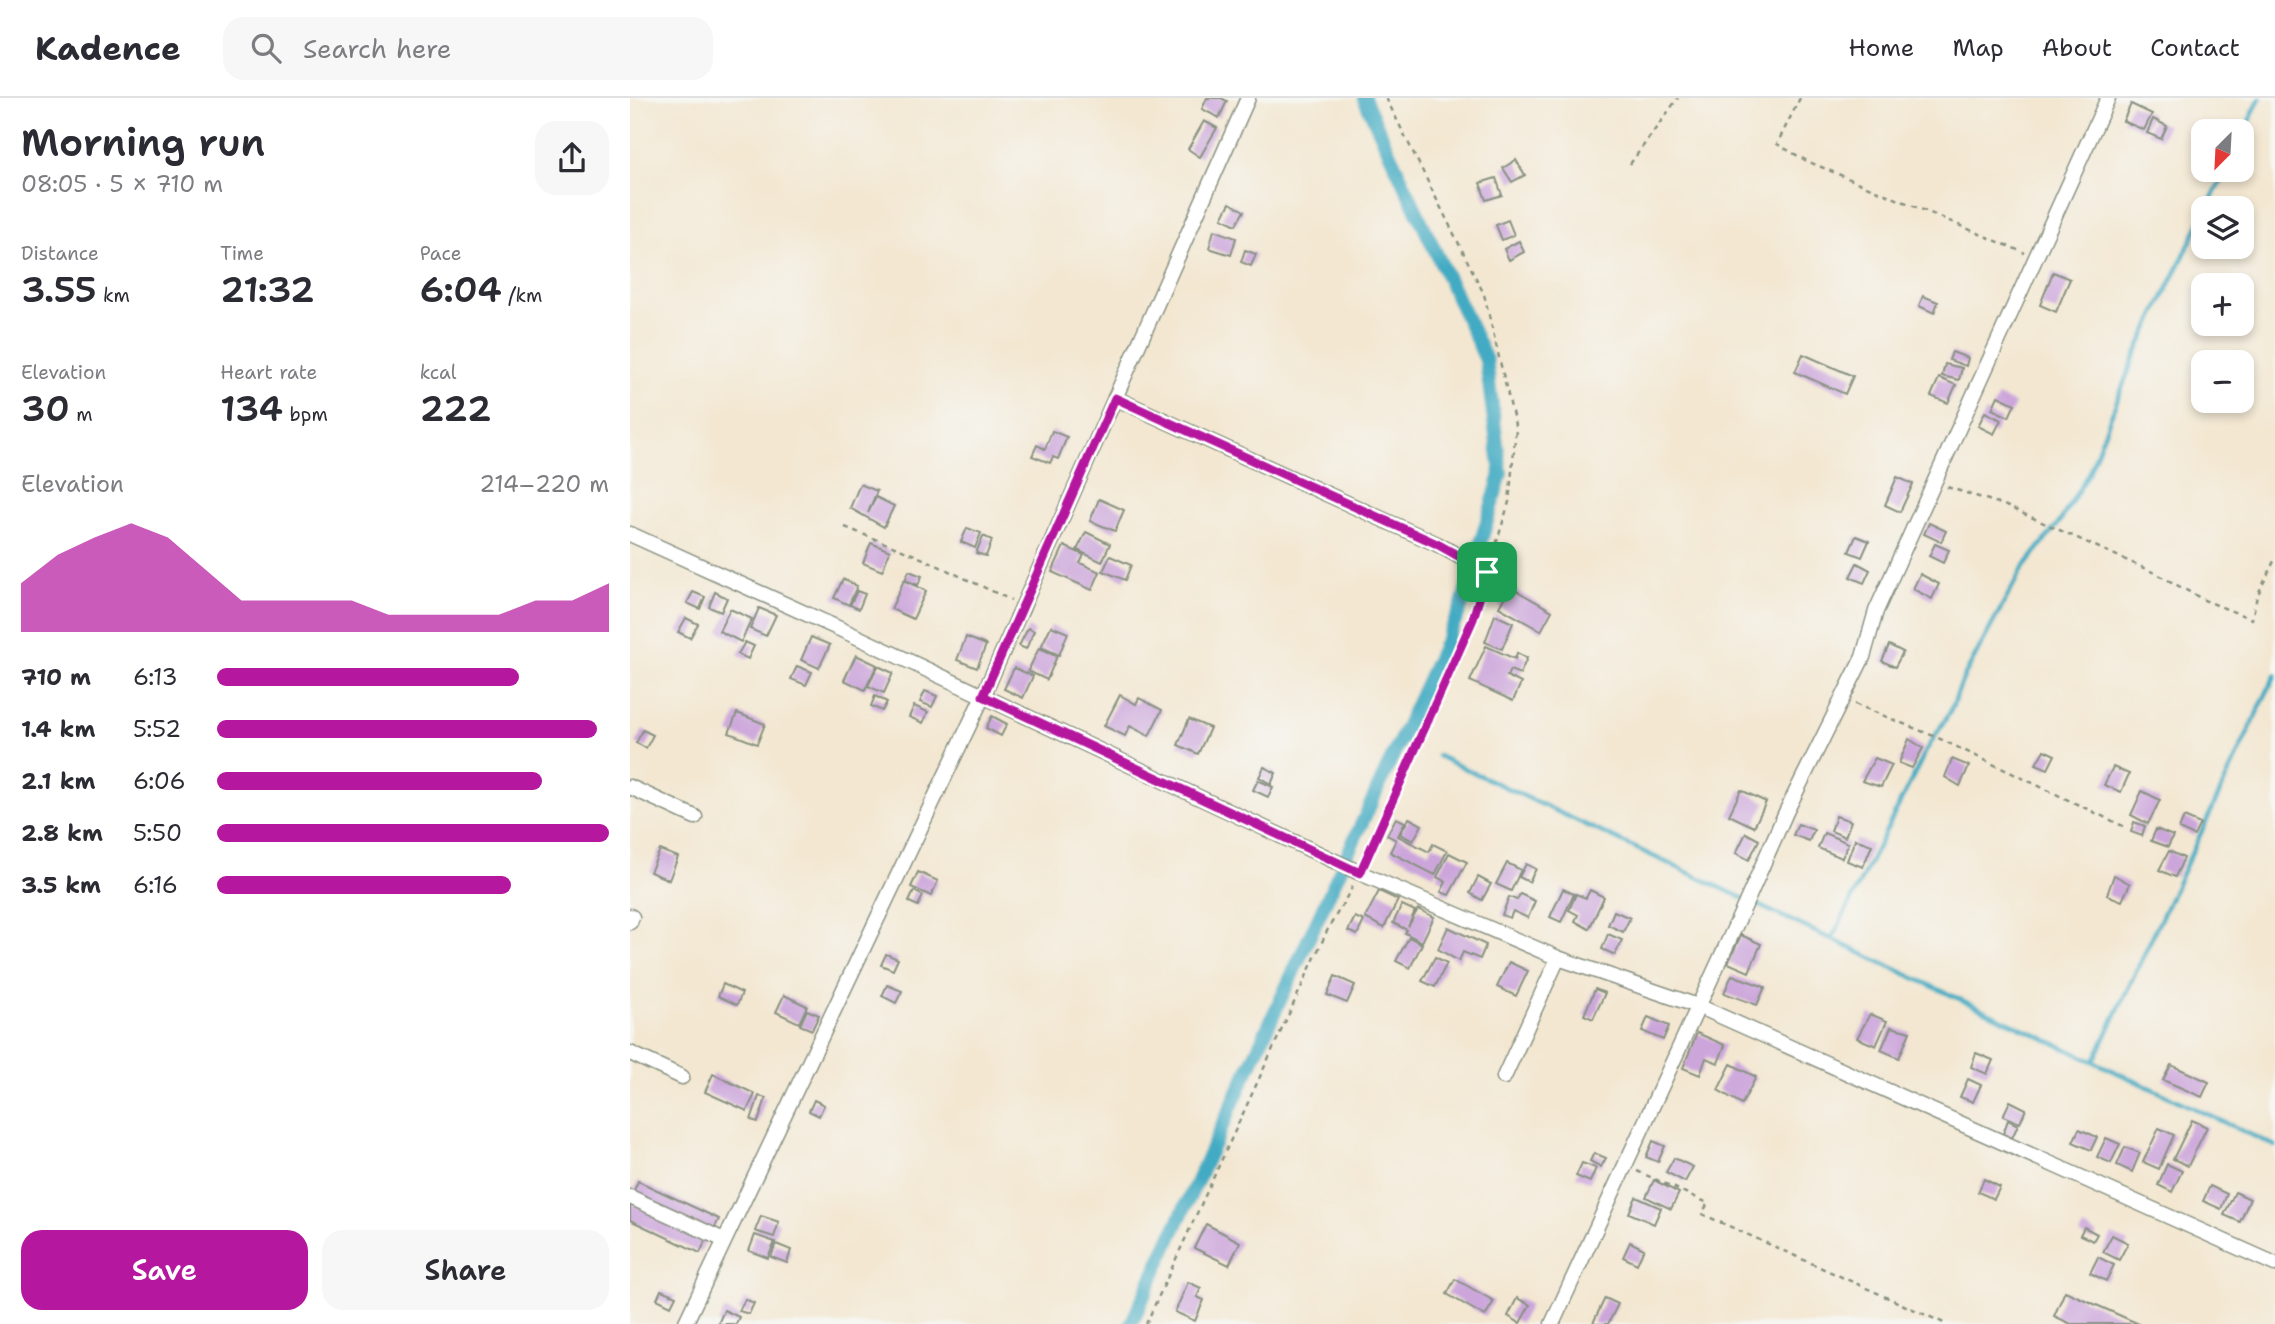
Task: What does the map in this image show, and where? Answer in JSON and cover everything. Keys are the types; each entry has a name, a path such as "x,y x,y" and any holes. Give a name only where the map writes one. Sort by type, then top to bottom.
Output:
{"street":[{"path":"685,1324 983,696 1248,98"},
{"path":"1552,1324 1786,812 1863,657 1877,611 2108,98"},
{"path":"1115,398 1437,544 1487,572"},
{"path":"630,534 1360,873 1558,958 1698,1006 2275,1264"},
{"path":"630,787 695,817"},
{"path":"1504,1077 1558,958"},
{"path":"630,1053 682,1077"},
{"path":"630,1197 724,1240"}],"path":[{"path":"1146,1324 1328,929 1360,873 1473,619 1509,502 1516,429 1484,294 1386,98"},
{"path":"1630,164 1678,98"},
{"path":"1800,98 1777,144 1807,161 1975,230 2036,259"},
{"path":"1934,484 2004,505 2157,574 2204,600 2252,619 2257,596 2275,559"},
{"path":"845,527 917,556 1023,606"},
{"path":"1843,700 1936,737 2123,825"},
{"path":"1625,1165 1707,1203 1702,1214 1946,1324"}],"building":[{"path":"1207,98 1227,101 1219,118 1202,109"},
{"path":"2131,104 2152,114 2144,130 2123,121"},
{"path":"2153,119 2167,126 2161,139 2147,133"},
{"path":"1204,121 1217,128 1200,157 1188,149"},
{"path":"1516,160 1525,175 1512,182 1503,168"},
{"path":"1496,178 1502,195 1486,200 1480,183"},
{"path":"1230,203 1244,211 1236,225 1222,218"},
{"path":"1508,220 1514,235 1502,240 1496,225"},
{"path":"1214,230 1236,238 1231,255 1209,248"},
{"path":"1519,241 1524,252 1509,260 1504,249"},
{"path":"1245,250 1256,254 1251,266 1241,262"},
{"path":"2053,272 2070,279 2056,312 2040,305"},
{"path":"1923,296 1938,302 1934,313 1919,306"},
{"path":"1952,352 1968,358 1966,366 1949,360"},
{"path":"1803,354 1853,376 1845,394 1795,372"},
{"path":"1945,364 1962,368 1959,380 1942,376"},
{"path":"1939,378 1956,385 1948,403 1931,396"},
{"path":"1998,396 2015,404 2009,417 1992,409"},
{"path":"1985,412 2001,420 1994,434 1978,426"},
{"path":"1052,431 1067,437 1058,459 1053,457 1050,463 1032,456 1037,445 1045,449"},
{"path":"1897,477 1913,484 1900,512 1885,505"},
{"path":"860,484 877,491 868,513 876,497 894,506 884,527 850,508"},
{"path":"1099,499 1124,510 1115,531 1090,521"},
{"path":"1929,523 1946,531 1941,542 1924,534"},
{"path":"967,528 981,533 975,548 961,542"},
{"path":"1086,532 1110,544 1102,562 1077,550"},
{"path":"983,536 992,540 986,556 976,553"},
{"path":"1856,536 1869,541 1862,557 1849,552"},
{"path":"871,543 890,551 882,571 863,563"},
{"path":"1935,544 1949,550 1943,563 1929,556"},
{"path":"1064,546 1084,555 1080,563 1100,572 1092,590 1052,572"},
{"path":"1110,556 1131,565 1125,580 1103,571"},
{"path":"1857,563 1870,570 1864,583 1850,577"},
{"path":"909,571 922,576 918,585 905,580"},
{"path":"1920,574 1939,584 1932,599 1913,589"},
{"path":"843,579 857,586 849,605 834,598"},
{"path":"904,580 926,591 913,619 891,609"},
{"path":"1510,587 1552,611 1541,631 1499,607"},
{"path":"857,591 865,594 859,609 850,605"},
{"path":"693,592 705,597 700,609 687,603"},
{"path":"715,592 727,598 721,612 709,607"},
{"path":"759,608 776,615 766,636 750,629"},
{"path":"730,609 752,619 741,642 719,631"},
{"path":"1495,615 1513,623 1502,649 1485,642"},
{"path":"686,618 698,624 690,638 678,632"},
{"path":"1051,626 1068,633 1059,655 1041,647"},
{"path":"1028,628 1034,631 1026,649 1019,646"},
{"path":"811,637 830,645 819,668 801,660"},
{"path":"966,637 986,645 977,668 957,660"},
{"path":"745,642 754,646 748,659 738,654"},
{"path":"1889,645 1903,652 1895,667 1882,661"},
{"path":"1486,646 1515,659 1517,653 1527,658 1520,674 1510,670 1507,676 1521,683 1513,701 1470,681"},
{"path":"1039,648 1057,656 1047,680 1028,671"},
{"path":"856,655 877,665 865,690 844,680"},
{"path":"797,666 812,672 806,685 791,679"},
{"path":"878,666 893,673 884,693 868,686"},
{"path":"1014,668 1033,676 1023,698 1004,689"},
{"path":"925,691 937,696 932,707 920,702"},
{"path":"1120,695 1136,704 1139,698 1162,710 1149,736 1130,726 1125,736 1104,726"},
{"path":"875,696 887,702 882,711 871,706"},
{"path":"914,706 928,712 923,723 909,717"},
{"path":"737,713 765,724 757,744 729,733"},
{"path":"992,716 1007,724 1001,736 986,728"},
{"path":"1189,719 1210,728 1198,754 1178,745"},
{"path":"643,730 653,735 646,748 636,743"},
{"path":"1909,739 1923,748 1912,768 1899,763"},
{"path":"2044,750 2055,755 2048,769 2036,764"},
{"path":"1875,758 1892,765 1881,787 1862,781"},
{"path":"1952,759 1969,766 1960,786 1945,777"},
{"path":"1264,767 1276,773 1271,784 1259,777"},
{"path":"2113,767 2129,774 2121,792 2104,785"},
{"path":"1258,780 1273,787 1268,797 1253,790"},
{"path":"1741,790 1766,802 1754,827 1729,815"},
{"path":"2142,791 2160,800 2148,824 2131,815"},
{"path":"1836,816 1851,821 1845,837 1831,831"},
{"path":"2184,817 2200,824 2194,836 2179,829"},
{"path":"1396,818 1405,822 1398,836 1429,852 1433,844 1447,851 1435,875 1390,852 1396,840 1387,835"},
{"path":"1409,818 1422,825 1413,841 1400,834"},
{"path":"2134,822 2145,826 2142,836 2131,832"},
{"path":"1798,824 1814,830 1809,841 1793,835"},
{"path":"2156,829 2173,836 2168,847 2151,841"},
{"path":"1746,833 1759,840 1749,860 1736,853"},
{"path":"1824,833 1848,843 1842,858 1818,848"},
{"path":"1855,839 1872,845 1863,867 1847,861"},
{"path":"660,850 678,857 669,880 650,872"},
{"path":"2169,851 2184,858 2175,877 2159,870"},
{"path":"1449,853 1467,862 1449,895 1441,892 1446,882 1437,877"},
{"path":"1507,863 1521,870 1511,891 1496,884"},
{"path":"1526,864 1536,869 1529,882 1519,877"},
{"path":"918,872 938,881 931,896 911,887"},
{"path":"2114,875 2130,884 2122,901 2107,895"},
{"path":"1478,877 1491,884 1482,900 1470,893"},
{"path":"1563,889 1574,894 1561,922 1550,917"},
{"path":"1590,890 1604,897 1589,929 1575,921 1578,915 1569,910 1576,894 1586,898"},
{"path":"914,891 923,896 918,906 909,902"},
{"path":"1379,891 1398,900 1384,928 1365,918"},
{"path":"1520,894 1535,901 1528,918 1513,911 1510,918 1502,915 1509,897 1517,900"},
{"path":"1402,905 1415,911 1408,927 1418,909 1434,917 1422,942 1393,923"},
{"path":"1614,911 1630,918 1623,932 1608,925"},
{"path":"1355,917 1364,921 1357,935 1348,931"},
{"path":"1448,927 1486,945 1480,959 1463,952 1459,961 1438,949"},
{"path":"1608,934 1622,940 1615,955 1602,949"},
{"path":"1741,935 1761,944 1749,972 1728,963"},
{"path":"1409,937 1422,944 1410,968 1396,961"},
{"path":"886,954 898,959 893,970 881,965"},
{"path":"1435,957 1447,963 1435,987 1422,981"},
{"path":"1509,962 1528,971 1516,996 1497,987"},
{"path":"1732,975 1765,987 1757,1005 1724,993"},
{"path":"1335,976 1355,985 1347,1003 1327,995"},
{"path":"723,984 742,993 737,1005 718,996"},
{"path":"887,985 902,991 896,1003 882,996"},
{"path":"1595,989 1605,993 1593,1019 1584,1015"},
{"path":"784,995 807,1006 799,1023 776,1012"},
{"path":"807,1010 819,1015 812,1030 800,1025"},
{"path":"1870,1014 1887,1021 1876,1046 1857,1038"},
{"path":"1648,1017 1669,1026 1663,1040 1642,1031"},
{"path":"1891,1027 1910,1032 1899,1058 1881,1050"},
{"path":"1697,1033 1725,1045 1718,1063 1706,1058 1700,1075 1683,1068"},
{"path":"1976,1053 1993,1060 1987,1074 1971,1067"},
{"path":"1731,1064 1756,1077 1742,1104 1718,1090"},
{"path":"2171,1065 2209,1082 2202,1097 2163,1080"},
{"path":"713,1074 755,1094 747,1111 705,1092"},
{"path":"1968,1079 1981,1085 1973,1102 1960,1097"},
{"path":"759,1096 766,1098 758,1122 751,1120"},
{"path":"814,1100 824,1105 819,1116 809,1111"},
{"path":"2010,1101 2026,1109 2020,1123 2003,1116"},
{"path":"2008,1120 2018,1125 2012,1138 2003,1134"},
{"path":"2192,1120 2207,1127 2188,1166 2173,1159"},
{"path":"2159,1128 2174,1135 2159,1169 2143,1162"},
{"path":"2079,1129 2097,1137 2091,1150 2073,1142"},
{"path":"2106,1138 2120,1144 2111,1163 2097,1157"},
{"path":"1653,1141 1665,1146 1658,1162 1646,1157"},
{"path":"2125,1147 2140,1153 2132,1172 2117,1165"},
{"path":"1594,1153 1606,1158 1601,1167 1590,1161"},
{"path":"1674,1158 1693,1167 1685,1182 1666,1172"},
{"path":"1582,1163 1596,1168 1590,1182 1576,1176"},
{"path":"2167,1164 2182,1171 2172,1192 2158,1185"},
{"path":"1984,1179 2000,1187 1994,1199 1978,1192"},
{"path":"1654,1180 1679,1193 1671,1209 1646,1197"},
{"path":"638,1181 719,1219 712,1233 632,1195"},
{"path":"2210,1186 2227,1194 2221,1209 2203,1201"},
{"path":"2235,1192 2250,1199 2240,1222 2224,1215"},
{"path":"1636,1197 1661,1208 1654,1224 1629,1213"},
{"path":"630,1202 708,1236 700,1253 630,1220"},
{"path":"761,1216 779,1222 774,1237 755,1231"},
{"path":"1206,1224 1240,1242 1229,1265 1194,1248"},
{"path":"2084,1227 2097,1234 2093,1241 2080,1235"},
{"path":"755,1235 775,1242 768,1258 749,1251"},
{"path":"2112,1235 2128,1243 2119,1260 2103,1252"},
{"path":"1630,1242 1644,1249 1637,1264 1623,1257"},
{"path":"776,1244 791,1250 787,1263 771,1257"},
{"path":"2098,1257 2114,1265 2106,1281 2090,1273"},
{"path":"1455,1279 1494,1301 1485,1316 1447,1294"},
{"path":"1188,1282 1201,1288 1197,1297 1204,1300 1195,1321 1175,1312"},
{"path":"661,1290 676,1296 671,1306 657,1299"},
{"path":"2065,1291 2139,1324 2071,1324 2054,1316"},
{"path":"1517,1298 1530,1305 1520,1323 1508,1316"},
{"path":"1605,1298 1618,1304 1608,1324 1593,1323"},
{"path":"745,1299 754,1303 749,1314 739,1311"},
{"path":"724,1310 739,1317 736,1324 718,1324"}],"waterway":[{"path":"1131,1324 1461,608 1501,474 1486,360 1364,98"},
{"path":"2250,119 2260,98"},
{"path":"2213,196 2220,182"},
{"path":"1832,938 1927,749 1950,712 1963,679 2021,571 2061,520 2089,472 2133,360 2191,241"},
{"path":"2094,1061 2275,675"},
{"path":"1401,739 1412,744"},
{"path":"1438,756 2275,1146"}],"route":[{"path":"1115,398 1437,544 1487,572 1473,619 1360,873 983,696 1115,398"}]}
